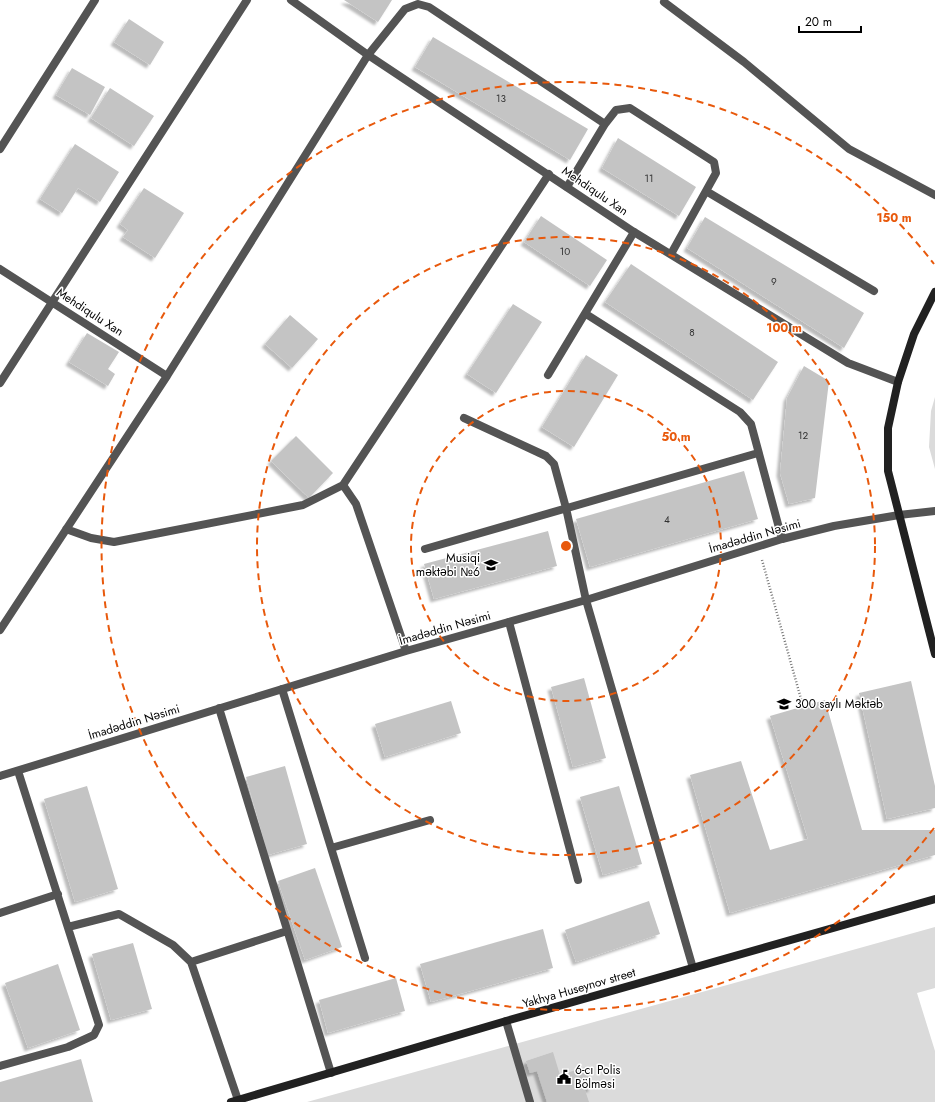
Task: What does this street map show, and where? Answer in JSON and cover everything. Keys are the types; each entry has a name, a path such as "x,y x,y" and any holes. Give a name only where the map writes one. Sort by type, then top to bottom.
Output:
{"main road":[{"path":"935,292 914,334 898,382 888,428 888,471 935,654"},
{"name":"Yakhya Huseynov street","path":"235,1101 506,1021 935,899"}],"street":[{"path":"0,150 95,0"},
{"path":"0,383 247,0"},
{"name":"Mehdiqulu Xan","path":"291,0 368,55 634,232 848,363 898,382"},
{"path":"664,2 744,62 849,149 935,195"},
{"path":"0,630 166,376 368,55 406,9 418,4 430,7 605,124"},
{"path":"567,187 605,124 616,110 630,108 714,162 716,173 671,254"},
{"path":"66,529 91,538 114,542 303,505 343,485 549,174"},
{"path":"706,191 874,291"},
{"path":"548,375 634,232"},
{"name":"Mehdiqulu Xan","path":"0,269 166,376"},
{"path":"586,314 740,412 751,424 782,539"},
{"path":"464,418 546,456 554,464 566,508 586,600 693,968"},
{"path":"425,549 758,453"},
{"path":"343,485 356,504 406,651"},
{"name":"İmadəddin Nəsimi","path":"0,776 406,651 586,600 782,539 834,526 899,515 935,511"},
{"path":"509,622 578,880"},
{"path":"282,689 364,958"},
{"path":"218,708 331,1072"},
{"path":"0,1066 68,1047 94,1035 99,1025 18,770"},
{"path":"331,848 430,820"},
{"path":"0,913 58,894"},
{"path":"68,927 119,914 173,945 191,962 235,1101"},
{"path":"191,962 287,931"},
{"path":"506,1021 530,1102"}],"path":[{"path":"758,546 803,706"}],"shaded area":[{"path":"935,397 935,469 929,447 931,411"},
{"path":"935,927 935,988 917,993 935,1051 935,1102 307,1102"}],"building":[{"path":"344,0 392,0 378,22"},
{"path":"129,19 164,42 150,65 114,42"},
{"path":"433,37 588,129 570,160 415,67"},
{"path":"72,68 105,87 90,115 56,95"},
{"path":"110,88 154,116 134,146 91,118"},
{"path":"618,138 696,187 679,216 602,168"},
{"path":"75,144 119,172 100,202 78,188 62,213 40,199"},
{"path":"144,188 184,213 155,258 123,237 128,230 120,224"},
{"path":"541,216 607,260 590,286 524,242"},
{"path":"705,217 864,313 844,348 687,248"},
{"path":"631,264 778,362 753,400 605,302"},
{"path":"513,304 542,322 496,393 467,374"},
{"path":"290,315 318,339 292,368 265,344"},
{"path":"87,333 119,352 108,369 115,374 108,386 69,362"},
{"path":"586,355 618,375 574,447 542,427"},
{"path":"804,366 829,381 815,498 789,504 780,473 787,398"},
{"path":"296,436 333,473 309,498 271,461"},
{"path":"744,471 758,519 590,567 576,519"},
{"name":"Musiqi məktəbi №6","path":"548,531 557,566 434,599 424,564"},
{"path":"584,678 606,758 573,767 551,687"},
{"path":"911,681 935,786 935,808 887,819 859,693"},
{"path":"825,700 862,830 935,830 935,855 730,913 690,775 741,761 770,850 808,839 770,716"},
{"path":"451,701 461,733 385,757 375,724"},
{"path":"285,766 307,844 268,855 246,777"},
{"path":"87,786 118,889 75,902 44,799"},
{"path":"619,786 642,864 603,875 580,797"},
{"path":"315,868 342,947 305,960 278,881"},
{"path":"649,901 660,934 576,962 565,930"},
{"path":"543,929 553,968 431,1002 420,964"},
{"path":"133,943 152,1009 111,1020 92,954"},
{"path":"58,964 80,1030 28,1048 5,983"},
{"path":"396,978 405,1011 328,1033 319,1000"},
{"name":"6-cı Polis Bölməsi","path":"553,1052 560,1075 586,1067 592,1088 585,1090 589,1102 547,1102 537,1071 530,1073 526,1061"},
{"path":"81,1059 93,1102 0,1102 0,1082"}],"place":[{"name":"Musiqi məktəbi №6","path":"491,565"},
{"name":"300 saylı Məktəb","path":"784,704"},
{"name":"6-cı Polis Bölməsi","path":"564,1077"}]}
